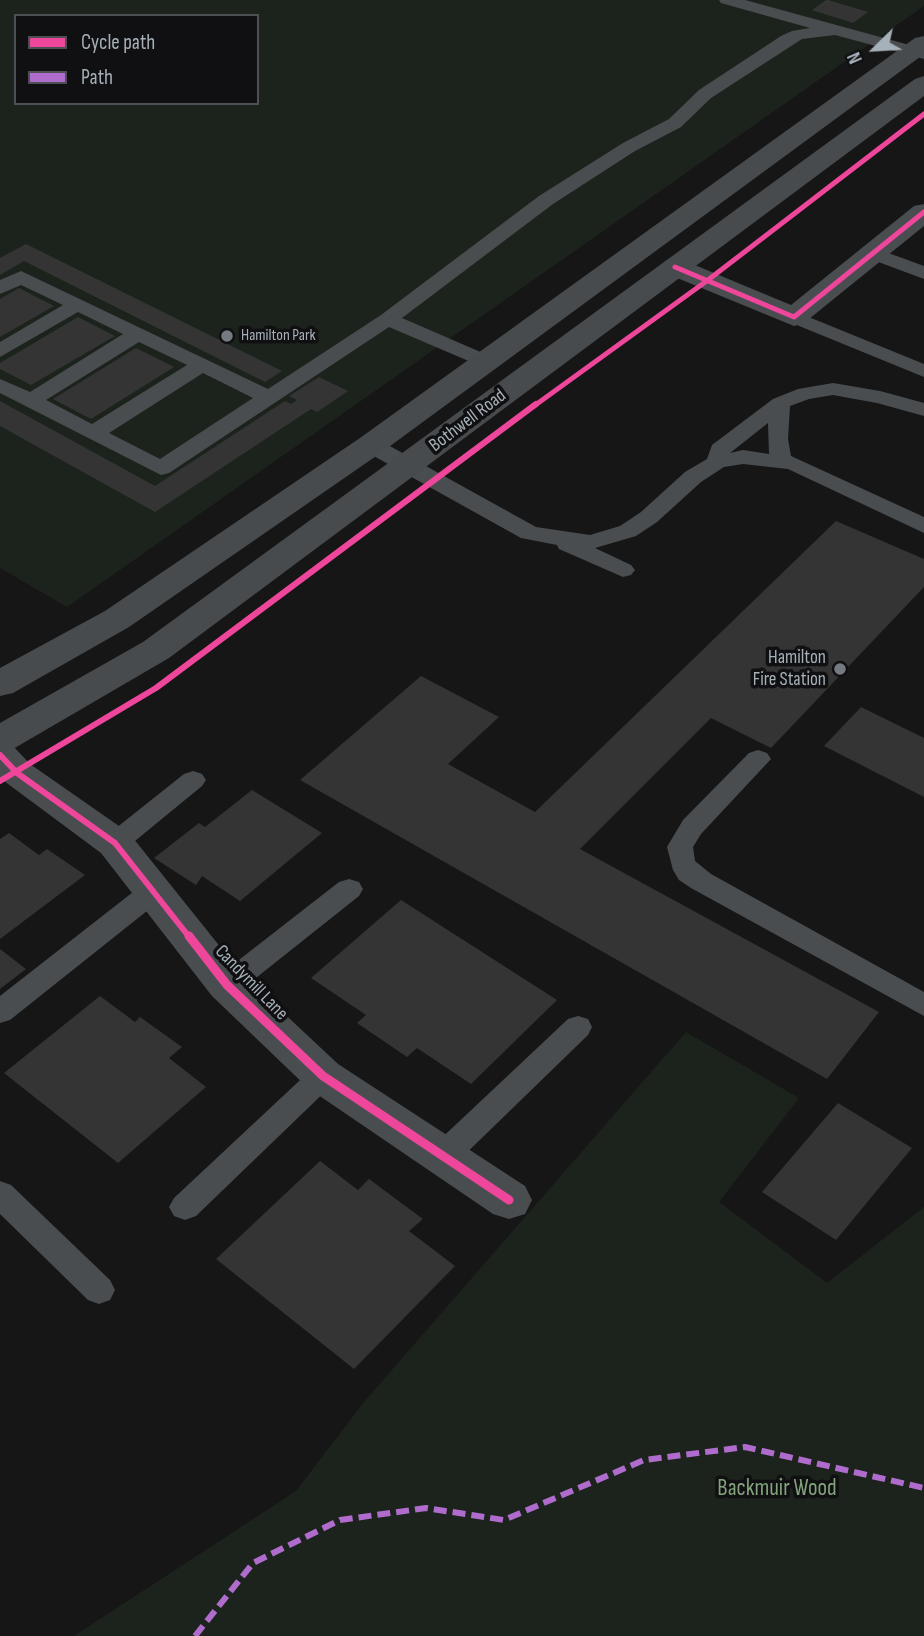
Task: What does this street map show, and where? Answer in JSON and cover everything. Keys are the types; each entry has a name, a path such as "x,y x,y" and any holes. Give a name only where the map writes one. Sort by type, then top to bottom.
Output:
{"main road":[{"name":"Bothwell Road","path":"0,684 117,619 372,445 920,50"},
{"name":"Bothwell Road","path":"0,740 156,650 924,84"}],"street":[{"path":"675,267 794,317 923,214"},
{"name":"Candymill Lane","path":"0,755 17,773 115,843 227,985 323,1076 509,1200"}],"lane":[{"path":"727,0 834,30 920,50"},
{"path":"0,385 160,468 388,319 546,200 629,147 675,123 705,94 787,40 799,34 834,30"},
{"path":"873,253 924,272"},
{"path":"0,288 21,276 268,397"},
{"path":"0,351 78,304"},
{"path":"794,317 924,371"},
{"path":"388,319 485,361"},
{"path":"30,401 138,334"},
{"path":"93,433 202,365"},
{"path":"717,463 719,450 780,403 805,393 833,389 880,397 924,410"},
{"path":"780,403 777,439 781,460"},
{"path":"372,445 529,533 553,538 591,542 628,531 649,517 693,477 717,463 743,457 793,463 924,526"},
{"path":"553,538 623,570"},
{"path":"758,760 692,827 680,847 682,863 689,873 701,881 924,1005"},
{"path":"115,843 193,780"},
{"path":"227,985 349,889"},
{"path":"0,1012 152,891"},
{"path":"443,1156 578,1027"},
{"path":"185,1207 323,1076"},
{"path":"0,1194 99,1290"}],"green space":[{"name":"Hamilton Park","path":"0,0 924,0 924,6 67,607 0,568"},
{"name":"Backmuir Wood","path":"686,1032 799,1098 719,1202 827,1283 924,1207 924,1636 74,1636 296,1491 364,1402"}],"building":[{"path":"826,0 868,12 853,23 812,10"},
{"path":"26,244 282,371 265,382 24,261 0,275 0,258"},
{"path":"19,288 54,306 0,337 0,299"},
{"path":"78,317 115,336 31,385 0,369 0,363"},
{"path":"136,348 174,367 91,419 53,399"},
{"path":"319,377 348,391 317,412 311,409 155,512 0,426 0,401 155,486 285,401 291,404 297,400 289,396"},
{"path":"836,521 924,559 924,587 771,748 711,718 580,849 879,1012 827,1079 300,780 421,676 499,717 448,764 535,812"},
{"path":"861,707 924,738 924,797 824,746"},
{"path":"252,790 322,833 240,901 202,876 196,885 154,858 199,823 205,827"},
{"path":"9,833 39,855 47,849 85,875 0,939 0,839"},
{"path":"401,900 557,1000 471,1084 417,1048 407,1057 357,1023 366,1015 311,978"},
{"path":"0,949 26,969 0,989"},
{"path":"100,996 135,1022 140,1017 182,1047 169,1058 206,1087 118,1163 4,1073"},
{"path":"838,1103 912,1148 836,1240 762,1192"},
{"path":"320,1161 358,1190 369,1179 423,1219 409,1231 455,1266 354,1369 216,1259"}],"marked path":[{"path":"195,1636 253,1563 340,1520 426,1508 504,1520 644,1460 745,1447 924,1488"}],"cycle path":[{"path":"0,781 156,688 467,454 708,280 924,114"},
{"path":"675,267 794,317 924,212"},
{"path":"0,755 17,773 115,843 227,985 323,1076 509,1200"}],"place":[{"name":"Hamilton Park","path":"227,336"},
{"name":"Hamilton Fire Station","path":"840,669"}]}
